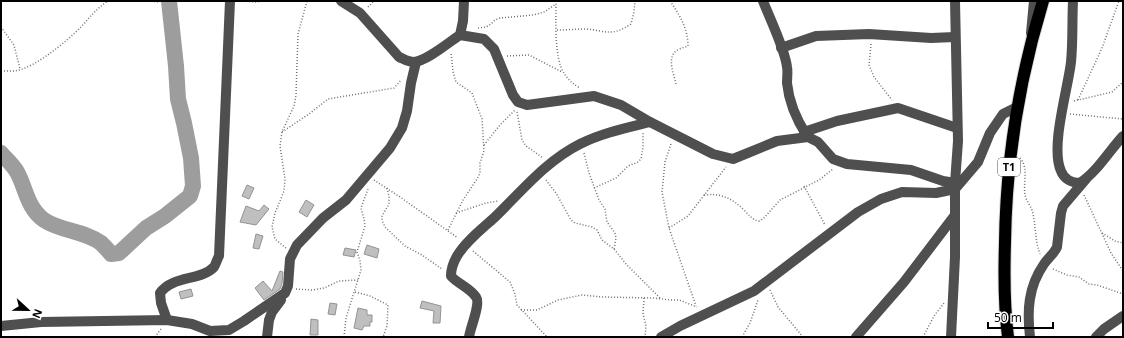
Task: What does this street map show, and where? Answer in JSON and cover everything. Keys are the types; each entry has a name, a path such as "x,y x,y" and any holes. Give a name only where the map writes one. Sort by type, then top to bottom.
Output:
{"highway":[{"name":"T1","path":"1008,337 1004,270 1008,174 1017,107 1031,41 1044,1"}],"street":[{"path":"167,320 161,303 160,293 164,287 177,281 208,272 215,266 219,256 230,1"},
{"path":"340,1 360,13 399,57 408,61 416,62 438,51 461,31 464,1"},
{"path":"763,1 787,67 787,82 790,104 806,135 818,142 833,159 847,164 911,170 955,186"},
{"path":"951,337 957,128 955,1"},
{"path":"1031,41 1030,29 1034,1"},
{"path":"1073,1 1071,63 1062,114 1058,153 1060,170 1068,180 1075,183 1080,183 1086,179"},
{"path":"461,31 484,39 494,49 513,96 518,102 527,105 594,96 621,105 645,123 674,134 713,154 733,159 777,141 806,135 837,121 898,108 957,128"},
{"path":"781,48 816,36 869,34 931,38 955,37"},
{"path":"267,337 268,320 287,290 290,259 297,245 323,218 346,200 369,177 390,148 402,128 407,111 416,62"},
{"path":"660,337 708,312 754,291 858,212 881,199 902,192 936,193 955,186 978,162 990,134 1004,114 1017,107"},
{"path":"469,337 477,303 476,297 457,283 451,276 451,268 457,255 540,172 560,156 581,144 618,130 645,123"},
{"path":"1030,337 1028,305 1036,281 1045,262 1052,257 1057,247 1062,206 1123,136"},
{"path":"856,337 904,282 955,214"},
{"path":"1,326 41,322 167,320 192,324 210,331 229,330 287,290"},
{"path":"1096,337 1123,316"}],"path":[{"path":"1,71 14,71 26,67 41,59 69,39 91,14 108,1"},
{"path":"151,1 158,2"},
{"path":"240,1 262,1"},
{"path":"292,253 275,240 272,227 275,213 284,191 285,179 280,146 282,132 294,106 296,95 298,34 307,1"},
{"path":"556,30 586,30 612,33 618,31 631,24 635,1"},
{"path":"670,1 685,26 688,46 674,53 671,59 672,71 676,84"},
{"path":"1078,100 1102,48 1119,1"},
{"path":"461,31 486,27 500,18 533,15 544,12 556,2"},
{"path":"556,2 558,58 562,72"},
{"path":"1,27 14,45 20,69"},
{"path":"869,34 871,44 868,65 874,77 898,108"},
{"path":"448,230 456,213 478,179 484,151 482,119 472,93 456,82 449,43"},
{"path":"497,56 528,55 562,72 572,83 594,96"},
{"path":"282,132 328,99 394,88 403,78"},
{"path":"1064,102 1112,92 1123,82"},
{"path":"484,145 509,115 517,108 522,140 526,146 551,163"},
{"path":"1062,114 1123,119"},
{"path":"594,188 616,178 628,166 638,162 640,159 645,123"},
{"path":"674,134 665,162 662,192 669,228 696,307"},
{"path":"581,144 594,188 605,209 607,222 615,233 616,238 614,249"},
{"path":"1011,147 1023,161 1025,196 1031,208 1039,253 1045,262 1054,270 1067,275 1079,277 1089,284 1097,285 1123,294"},
{"path":"669,228 688,216 733,159"},
{"path":"704,195 714,194 734,201 751,218 759,221 780,200 804,186 819,180 828,171 847,164"},
{"path":"540,172 556,193 571,220 575,223 598,230 602,240 614,249 626,264 660,298"},
{"path":"344,337 346,318 361,270 357,252 365,226 361,208 369,177 448,230 510,282 515,294 517,305 547,337"},
{"path":"804,186 830,234"},
{"path":"1079,187 1085,196 1111,253 1123,271"},
{"path":"387,188 389,204 382,216 382,220 386,227 405,246 422,255 451,276"},
{"path":"456,213 486,203 499,200 511,200"},
{"path":"1102,233 1115,241 1123,243"},
{"path":"287,290 312,290 324,288 339,282 359,280"},
{"path":"742,337 750,323 765,284"},
{"path":"765,284 778,307 804,337"},
{"path":"923,337 934,316 953,290"},
{"path":"355,292 370,296 388,306 387,326 383,337"},
{"path":"521,310 537,310 558,300 582,295 602,298 660,298 664,300 679,300 708,312"},
{"path":"644,298 643,313 646,326 645,337"}],"building":[{"path":"247,185 254,188 249,199 242,196"},
{"path":"306,200 314,205 307,217 299,212"},
{"path":"264,205 269,209 256,225 240,222 246,206 259,211"},
{"path":"256,234 263,236 259,249 253,248"},
{"path":"367,245 379,249 377,258 364,254"},
{"path":"345,248 356,250 354,257 343,255"},
{"path":"280,271 283,272 280,289 264,300 255,288 263,281 272,291"},
{"path":"191,289 193,296 181,299 179,292"},
{"path":"422,301 441,306 440,323 433,323 434,311 420,308"},
{"path":"330,303 337,304 335,315 328,314"},
{"path":"358,308 367,310 367,315 372,315 372,322 370,322 370,326 364,326 362,330 354,328"},
{"path":"311,319 318,320 318,335 310,335"}],"waterway":[{"path":"1,153 17,172 30,204 38,215 50,224 57,227 95,239 111,254 119,253 146,228 165,216 190,196 193,186 191,158 178,99 169,1"}]}
